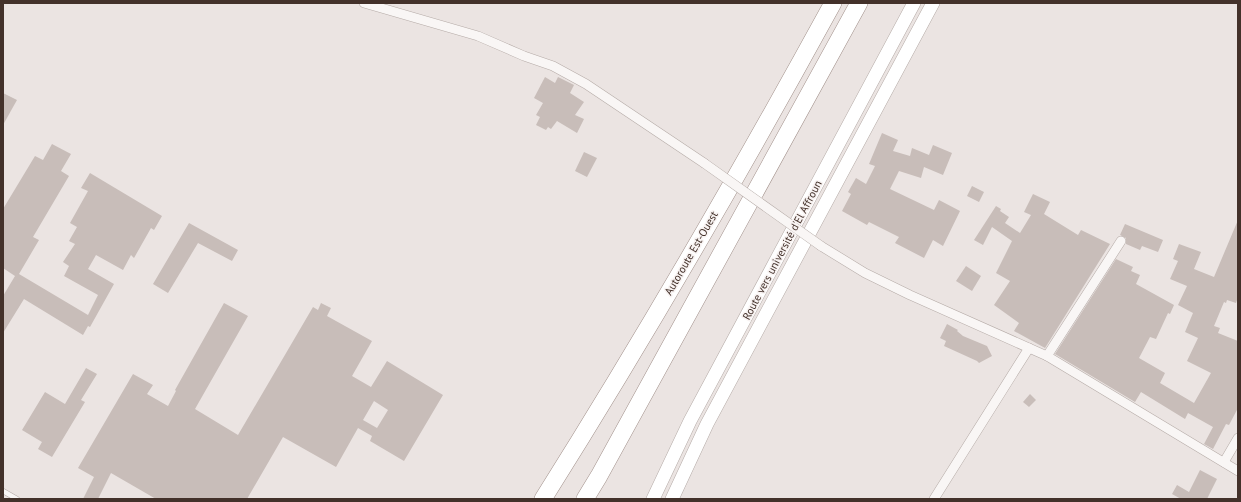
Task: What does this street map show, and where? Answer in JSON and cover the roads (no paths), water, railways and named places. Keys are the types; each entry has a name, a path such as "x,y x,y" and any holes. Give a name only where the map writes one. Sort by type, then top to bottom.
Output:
{"highway":[{"name":"Autoroute Est-Ouest","path":"543,499 604,403 762,133 833,3"},
{"path":"585,499 611,455 859,3"}],"main road":[{"name":"Route vers université d'El Affroun","path":"653,499 690,421 914,3"},
{"name":"Route vers université d'El Affroun","path":"672,499 707,424 933,3"}],"street":[{"path":"364,3 478,36 524,56 553,66 586,84 704,163 821,246 865,273 897,289 1047,356 1238,471"},
{"path":"1047,356 1121,242"},
{"path":"934,499 1029,348"},
{"path":"1224,462 1238,438"}],"lane":[{"path":"3,491 17,499"}]}
